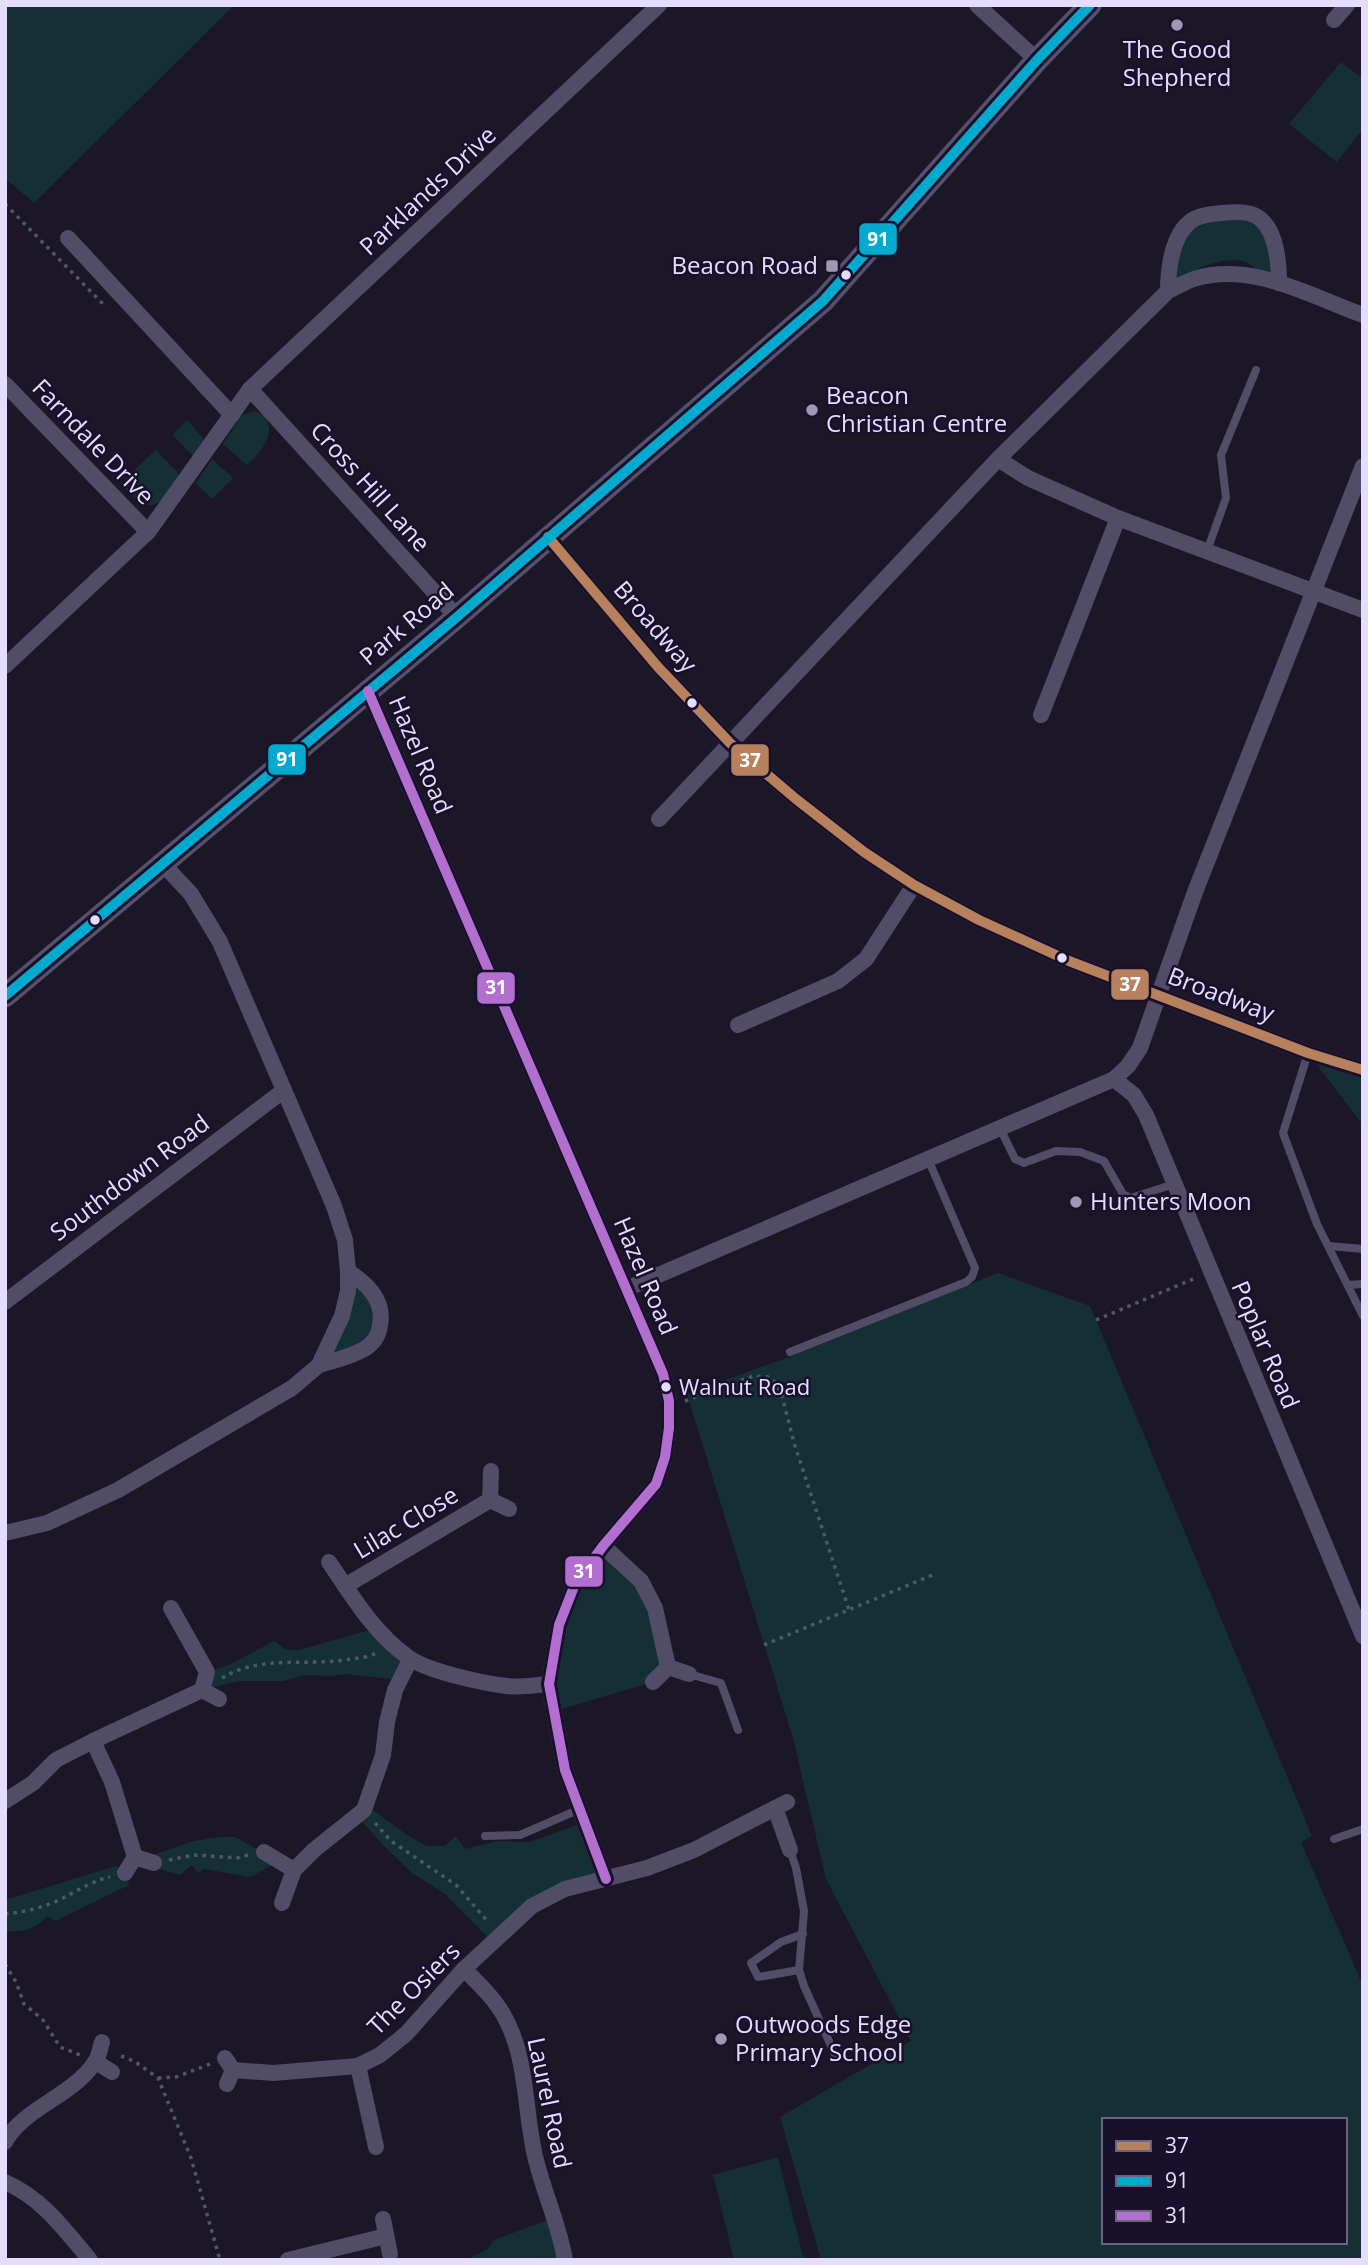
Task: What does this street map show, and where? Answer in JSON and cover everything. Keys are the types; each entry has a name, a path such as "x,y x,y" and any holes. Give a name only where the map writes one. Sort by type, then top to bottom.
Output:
{"street":[{"name":"Parklands Drive","path":"5,666 148,532 250,389 660,5"},
{"path":"977,5 1037,60"},
{"name":"Park Road","path":"5,996 457,617 824,301 1037,60 1090,5"},
{"path":"1334,20 1347,5"},
{"path":"1168,290 1168,274 1182,229 1192,219 1232,212 1253,215 1264,222 1279,263 1279,283"},
{"path":"68,237 232,415"},
{"path":"659,819 998,459 1168,290 1194,279 1223,274 1249,276 1279,283 1363,315"},
{"name":"Farndale Drive","path":"5,384 148,532"},
{"name":"Cross Hill Lane","path":"250,389 457,617"},
{"path":"998,459 1028,478 1118,518 1363,610"},
{"path":"626,1289 1114,1079 1128,1066 1140,1048 1195,892 1363,466"},
{"path":"1041,716 1118,518"},
{"name":"Broadway","path":"548,537 658,667 730,743 844,837 914,885 979,920 1069,961 1308,1053 1363,1070"},
{"name":"Hazel Road","path":"368,691 663,1374 669,1401 665,1457 656,1484 603,1546 575,1584 559,1625 549,1684 565,1770 606,1879"},
{"path":"162,863 204,912 220,942 334,1206 345,1240 348,1291 342,1315 319,1365"},
{"path":"738,1025 838,981 866,959 914,885"},
{"name":"Poplar Road","path":"1114,1079 1133,1096 1146,1115 1363,1636"},
{"name":"Southdown Road","path":"5,1302 283,1091"},
{"path":"5,1533 47,1523 118,1490 280,1395 319,1365 351,1356 369,1346 379,1335 382,1313 374,1295 364,1282 348,1271"},
{"name":"Lilac Close","path":"490,1500 491,1471"},
{"name":"Lilac Close","path":"490,1500 509,1509"},
{"name":"Lilac Close","path":"345,1586 490,1500"},
{"path":"603,1546 640,1581 655,1608 668,1667"},
{"path":"329,1562 368,1618 391,1644 410,1660 456,1675 508,1686 549,1684"},
{"path":"5,1801 33,1783 57,1760 201,1690 207,1672 172,1608"},
{"path":"282,1903 293,1870 364,1810 383,1755 395,1690 410,1660"},
{"path":"668,1667 689,1674"},
{"path":"653,1682 668,1667"},
{"path":"201,1690 219,1699"},
{"path":"93,1741 112,1782 135,1857"},
{"name":"The Osiers","path":"228,2071 273,2073 358,2066 380,2055 406,2034 464,1969 499,1935 532,1906 565,1889 647,1868 694,1850 781,1805 790,1850"},
{"path":"264,1852 293,1870"},
{"path":"135,1857 154,1863"},
{"path":"125,1872 135,1857"},
{"name":"Laurel Road","path":"464,1969 488,1993 515,2040 522,2066 535,2155 565,2260"},
{"path":"5,2141 15,2128 71,2087 96,2062 102,2042"},
{"path":"96,2062 113,2072"},
{"path":"358,2066 363,2129 376,2147"},
{"path":"5,2182 23,2190 49,2212 90,2260"},
{"path":"288,2260 384,2227 390,2255"}],"lane":[{"path":"1207,551 1226,498 1221,455 1256,369"},
{"path":"1308,1053 1283,1133 1317,1224 1363,1316"},
{"path":"1000,1128 1015,1158 1024,1163 1056,1152 1080,1152 1104,1161 1123,1194 1131,1198 1174,1184"},
{"path":"790,1352 972,1278 975,1268 928,1159"},
{"path":"1329,1246 1363,1249"},
{"path":"1348,1285 1363,1284"},
{"path":"689,1674 721,1683 738,1730"},
{"path":"485,1836 520,1835 580,1809"},
{"path":"1334,1839 1363,1829"},
{"path":"790,1850 804,1912 799,1970 837,2059"},
{"path":"799,1970 758,1977 751,1963 781,1942 803,1934"}],"path":[{"path":"1096,1320 1210,1272"},
{"path":"669,1401 689,1401 753,1376 768,1377 775,1382 781,1393 798,1457 849,1610"},
{"path":"764,1645 934,1574"},
{"path":"201,1690 235,1670 271,1663 342,1661 373,1655 391,1644"},
{"path":"364,1810 391,1841 456,1885 499,1935"},
{"path":"154,1863 194,1855 237,1858 264,1852"},
{"path":"5,1914 22,1912 57,1901 98,1880 125,1872"},
{"path":"5,1964 16,1982 24,2004 43,2020 60,2047 96,2062 118,2055 134,2061 158,2078 191,2158 220,2260"},
{"path":"158,2078 228,2071"}],"green space":[{"path":"5,5 234,5 34,203 5,178"},
{"path":"1341,62 1363,79 1363,128 1337,162 1289,124"},
{"path":"1210,214 1263,222 1279,283 1265,278 1246,262 1233,260 1199,268 1194,279 1168,291 1182,229"},
{"path":"254,411 266,416 269,431 262,449 247,465 223,444 241,416"},
{"path":"187,420 204,439 193,456 173,435"},
{"path":"156,450 178,473 176,482 162,500 153,505 141,504 120,484"},
{"path":"212,459 233,478 212,499 196,483"},
{"path":"1308,1053 1363,1070 1363,1125"},
{"path":"348,1271 374,1295 379,1335 319,1365"},
{"path":"998,1273 1090,1306 1312,1836 1301,1842 1363,1986 1363,2260 821,2260 780,2117 911,2041 826,1879 793,1738 687,1394 789,1357"},
{"path":"603,1546 641,1581 668,1667 653,1682 554,1711 559,1625"},
{"path":"374,1629 410,1660 400,1680 346,1674 304,1675 284,1681 238,1681 202,1690 207,1672 229,1665 274,1641 285,1649 299,1650"},
{"path":"366,1805 427,1846 445,1846 456,1836 465,1849 498,1841 530,1842 585,1822 606,1879 565,1889 492,1942 445,1894 412,1873 383,1845 357,1816"},
{"path":"235,1837 279,1861 250,1877 204,1869 198,1873 192,1865 180,1875 155,1868 153,1855 194,1841"},
{"path":"116,1866 125,1873 129,1885 55,1921 47,1916 28,1929 5,1931 5,1900"},
{"path":"778,2157 804,2260 734,2260 713,2175"},
{"path":"553,2218 565,2260 465,2260 487,2250 494,2240"}],"transit line":[{"name":"91","path":"5,996 457,617 823,301 1037,60 1090,5"},
{"name":"37","path":"548,537 658,667 730,743 864,852 914,885 979,920 1069,961 1308,1053 1363,1070"},
{"name":"31","path":"368,691 663,1374 669,1401 665,1457 656,1484 603,1546 575,1584 559,1625 549,1684 565,1770 606,1879"}],"place":[{"name":"The Good Shepherd","path":"1177,25"},
{"name":"Beacon Road","path":"832,266"},
{"name":"Beacon Christian Centre","path":"812,410"},
{"name":"Hunters Moon","path":"1076,1202"},
{"name":"Walnut Road","path":"666,1387"},
{"name":"Outwoods Edge Primary School","path":"721,2039"}]}
